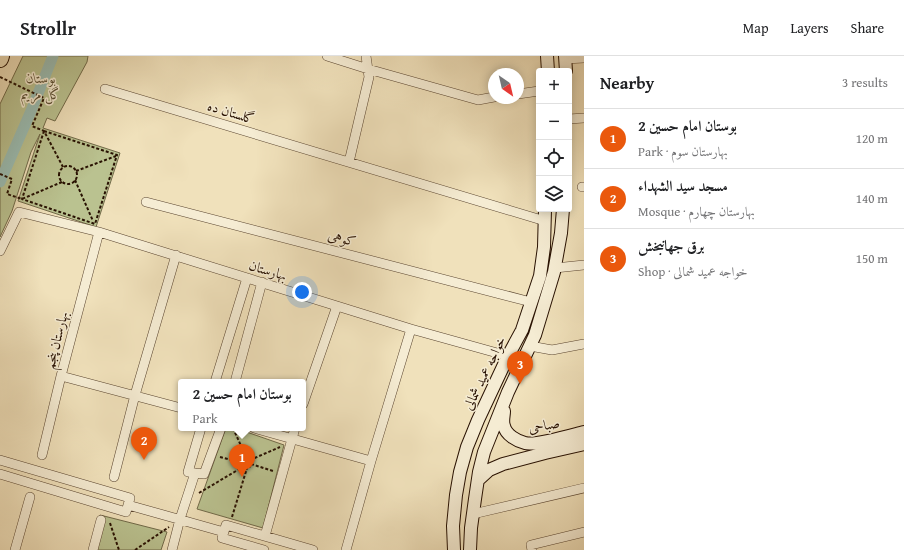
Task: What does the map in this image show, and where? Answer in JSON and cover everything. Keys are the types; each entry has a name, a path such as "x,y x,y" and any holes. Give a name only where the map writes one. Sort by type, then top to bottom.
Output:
{"main road":[{"path":"547,56 548,68"},
{"path":"470,550 473,514 484,452 508,392 518,374 535,335 555,268 562,233 563,212"},
{"path":"545,220 562,233"},
{"name":"خواجه عمید شمالی","path":"454,550 453,526 460,472 467,447 478,420 522,330 540,276 544,247 545,220"},
{"name":"صباحی","path":"508,392 503,418 504,427 512,438 526,444 582,438"},
{"name":"صباحی","path":"478,480 488,470 503,464 545,453 582,438"}],"street":[{"path":"327,56 478,100 488,98"},
{"path":"350,162 369,77 366,56"},
{"path":"566,62 584,58"},
{"name":"گلستان ده","path":"105,89 545,220"},
{"path":"524,93 536,91"},
{"path":"572,119 584,118"},
{"name":"کوهی","path":"146,202 531,302"},
{"name":"بهارستان","path":"0,251 19,212 97,228 176,256 336,306 508,356"},
{"name":"بهارستان پنجم","path":"42,456 97,228"},
{"path":"114,477 176,256"},
{"path":"555,268 584,265"},
{"path":"216,379 247,278"},
{"path":"236,379 262,282"},
{"path":"306,395 336,306"},
{"path":"346,550 411,329"},
{"path":"530,346 552,350 584,344"},
{"path":"61,376 178,407"},
{"path":"200,431 188,472 204,474 220,431"},
{"path":"263,431 291,440 371,461"},
{"path":"265,536 294,431"},
{"path":"0,460 130,498 126,512 0,474"},
{"path":"172,550 180,519 195,473"},
{"path":"473,514 584,488"},
{"path":"15,550 30,497"},
{"path":"128,505 180,519 265,536 313,550"},
{"path":"93,550 101,520"},
{"path":"227,528 222,538 262,550"},
{"path":"532,550 531,544 584,532"}],"path":[{"path":"0,77 44,98 32,126 117,155"},
{"path":"44,131 63,167"},
{"path":"22,199 44,131"},
{"path":"76,171 117,155"},
{"path":"97,228 117,155"},
{"path":"22,199 62,182 67,184 75,180 77,174 72,167 63,167 59,172 59,177 62,182"},
{"path":"0,174 12,179 7,194 97,228"},
{"path":"75,180 97,228"},
{"path":"234,431 246,457 250,460"},
{"path":"250,460 291,440"},
{"path":"211,454 238,462 241,468"},
{"path":"238,462 242,457 246,457"},
{"path":"227,528 247,468 250,464 250,460"},
{"path":"250,464 282,474"},
{"path":"186,502 241,468 247,468"},
{"path":"105,506 119,550"},
{"path":"135,550 180,519"}],"green space":[{"name":"بوستان گل مریم","path":"23,56 88,56 87,62 55,121 47,118 43,128 120,153 96,227 18,201 40,134 31,152 12,211 0,237 0,104"},
{"path":"225,431 244,431 284,445 263,528 197,509"},
{"path":"100,515 167,532 161,550 91,550"}],"waterway":[{"path":"0,182 53,56"}],"place":[{"name":"برق جهانبخش","path":"520,384"},
{"name":"مسجد سید الشهداء","path":"144,460"},
{"name":"بوستان امام حسین 2","path":"242,477"}]}
